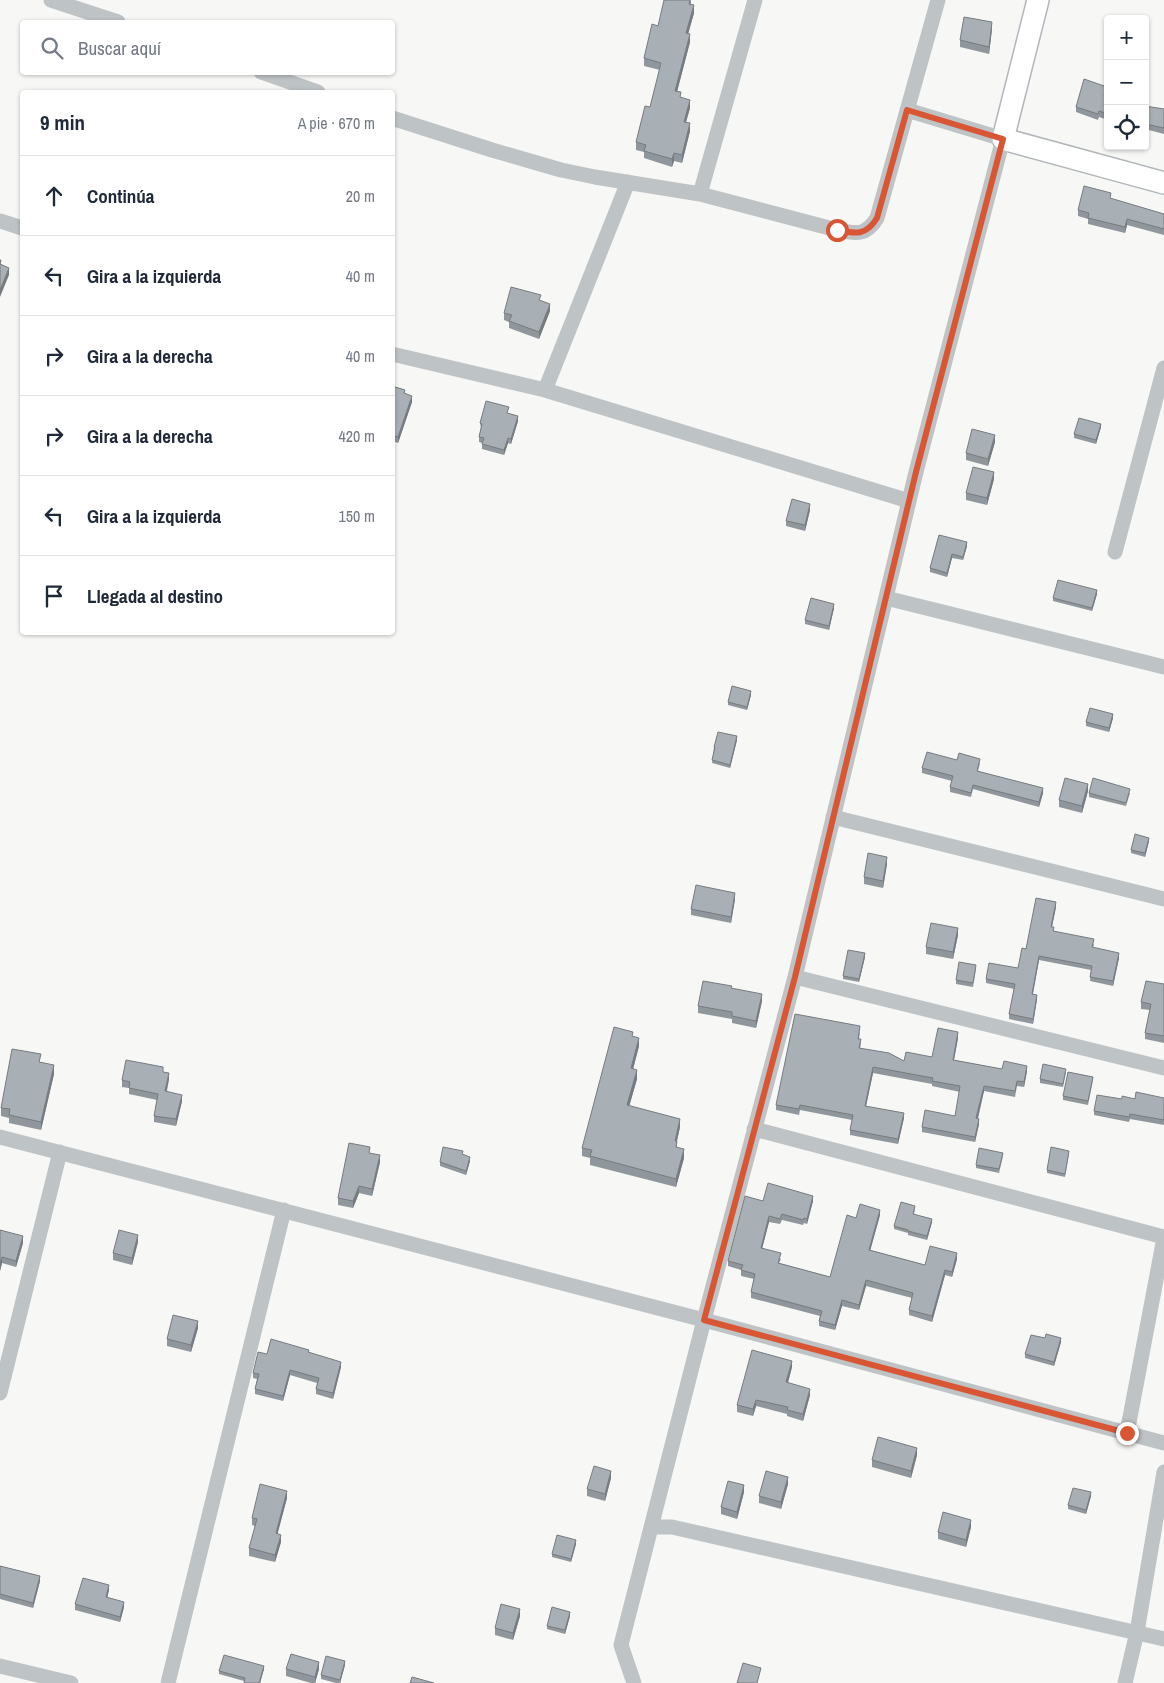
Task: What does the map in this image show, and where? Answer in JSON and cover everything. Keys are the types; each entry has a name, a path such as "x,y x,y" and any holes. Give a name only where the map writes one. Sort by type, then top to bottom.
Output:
{"street":[{"path":"51,0 112,20"},
{"path":"700,194 755,0"},
{"path":"395,119 560,170 700,194 837,230 850,233 864,232 872,227 877,218 938,0"},
{"path":"634,1683 621,1645 704,1320 795,977 909,501 1038,0"},
{"path":"270,75 312,90"},
{"path":"907,110 1003,139 1164,183"},
{"path":"545,390 628,182"},
{"path":"0,221 20,227"},
{"path":"395,355 545,390 909,501"},
{"path":"1115,552 1164,368"},
{"path":"886,598 1164,667"},
{"path":"833,817 1164,899"},
{"path":"795,977 1164,1068"},
{"path":"754,1129 1164,1238 1127,1433"},
{"path":"0,1137 704,1320 1164,1443"},
{"path":"0,1392 60,1152"},
{"path":"168,1683 284,1210"},
{"path":"1125,1683 1137,1632 1164,1472"},
{"path":"652,1527 672,1527 1164,1639"},
{"path":"0,1666 71,1683"}],"building":[{"path":"664,0 690,0 689,4 694,5 686,33 690,34 675,91 681,92 680,97 690,100 684,122 690,123 682,155 674,153 672,159 644,151 646,145 636,142 645,106 650,107 661,63 644,58 652,24 658,26"},
{"path":"964,17 992,22 989,47 960,40"},
{"path":"1084,79 1104,86 1104,113 1099,111 1098,114 1076,107"},
{"path":"1149,107 1164,109 1164,128 1149,125"},
{"path":"1084,186 1111,193 1110,198 1164,214 1164,229 1127,219 1125,227 1088,218 1089,213 1078,210"},
{"path":"0,264 9,268 0,290"},
{"path":"511,287 541,295 539,300 550,304 539,332 509,321 512,315 504,313"},
{"path":"395,387 405,390 404,393 412,396 398,437 395,436"},
{"path":"486,401 509,407 507,413 518,416 511,439 508,438 504,450 482,444 484,438 479,437 482,424 480,423"},
{"path":"1079,418 1101,424 1096,440 1074,434"},
{"path":"972,429 995,435 988,459 966,453"},
{"path":"973,467 994,472 987,498 966,493"},
{"path":"792,499 810,504 805,525 786,521"},
{"path":"939,535 967,542 963,557 952,554 947,573 930,568"},
{"path":"1058,580 1097,590 1092,608 1053,598"},
{"path":"811,598 834,604 829,626 805,620"},
{"path":"732,686 751,691 747,707 728,702"},
{"path":"1090,708 1113,714 1109,728 1086,722"},
{"path":"718,732 737,736 730,765 712,760"},
{"path":"927,752 957,760 959,753 980,759 977,771 1043,788 1039,802 973,785 971,793 950,787 953,776 922,768"},
{"path":"1065,778 1088,784 1082,806 1059,800"},
{"path":"1093,778 1130,789 1126,803 1089,793"},
{"path":"1135,834 1149,838 1145,853 1131,850"},
{"path":"868,853 887,857 883,881 864,877"},
{"path":"696,885 735,893 731,917 691,909"},
{"path":"1036,898 1056,902 1051,927 1054,927 1053,931 1094,939 1092,947 1119,953 1113,981 1090,977 1092,966 1039,956 1032,994 1037,995 1033,1019 1009,1014 1015,984 986,979 989,963 1018,968 1022,948 1026,949"},
{"path":"931,923 958,928 953,952 926,947"},
{"path":"848,950 865,953 859,979 843,976"},
{"path":"959,962 976,965 973,983 956,980"},
{"path":"703,981 762,994 756,1021 732,1016 732,1012 698,1006"},
{"path":"1146,981 1164,984 1164,1036 1145,1033 1151,1004 1141,1002"},
{"path":"795,1014 860,1026 858,1039 861,1039 859,1048 889,1053 904,1061 906,1052 932,1057 938,1028 958,1032 953,1060 1002,1069 1004,1061 1027,1066 1024,1082 1017,1081 1015,1091 984,1086 976,1118 979,1119 975,1137 922,1127 925,1110 955,1116 960,1086 932,1081 933,1078 873,1067 865,1106 904,1113 898,1139 850,1130 853,1115 800,1105 799,1109 776,1105"},
{"path":"614,1027 633,1032 632,1036 639,1038 631,1068 637,1070 627,1105 680,1119 675,1141 677,1141 676,1147 684,1149 676,1179 590,1156 592,1150 582,1148"},
{"path":"12,1049 41,1054 39,1062 54,1065 41,1122 9,1115 10,1109 1,1108"},
{"path":"126,1060 163,1067 163,1072 169,1073 165,1091 182,1095 176,1119 154,1116 158,1094 129,1088 130,1082 122,1080"},
{"path":"1043,1064 1066,1069 1063,1084 1040,1079"},
{"path":"1068,1072 1093,1077 1088,1101 1063,1096"},
{"path":"1136,1092 1164,1098 1164,1120 1130,1114 1129,1117 1094,1111 1097,1095 1122,1099 1122,1096 1135,1099"},
{"path":"349,1143 370,1147 369,1153 380,1155 372,1189 359,1186 353,1201 338,1198"},
{"path":"443,1147 463,1151 462,1154 470,1157 466,1171 440,1162"},
{"path":"1051,1147 1069,1151 1065,1174 1047,1170"},
{"path":"979,1148 1003,1153 999,1169 976,1165"},
{"path":"768,1183 813,1196 807,1219 804,1218 803,1220 782,1214 780,1219 769,1216 761,1248 781,1253 778,1263 830,1277 847,1215 856,1218 860,1204 880,1210 869,1250 925,1265 930,1246 957,1253 952,1272 945,1270 932,1316 909,1310 913,1293 866,1280 859,1305 842,1300 835,1325 819,1321 822,1311 751,1292 755,1274 741,1270 743,1265 728,1261 745,1196 763,1201"},
{"path":"901,1202 915,1206 913,1214 932,1219 927,1236 894,1226"},
{"path":"0,1230 23,1236 16,1261 2,1257 0,1264"},
{"path":"119,1230 138,1235 132,1258 113,1253"},
{"path":"173,1315 198,1321 191,1345 167,1339"},
{"path":"1046,1334 1061,1338 1054,1362 1025,1354 1031,1335 1045,1338"},
{"path":"271,1339 341,1362 333,1393 316,1389 319,1378 290,1370 283,1396 255,1389 259,1374 253,1373 258,1352 267,1354"},
{"path":"752,1350 792,1361 786,1382 810,1389 803,1414 787,1410 788,1407 756,1400 753,1409 737,1405"},
{"path":"878,1437 917,1448 911,1471 872,1460"},
{"path":"594,1466 611,1471 605,1494 587,1489"},
{"path":"766,1471 788,1477 781,1502 759,1496"},
{"path":"728,1481 744,1485 737,1512 721,1507"},
{"path":"260,1484 287,1491 276,1533 281,1535 275,1555 249,1548 257,1519 252,1518"},
{"path":"1073,1488 1091,1492 1086,1510 1068,1505"},
{"path":"943,1512 971,1520 966,1540 938,1532"},
{"path":"557,1535 576,1540 571,1559 552,1554"},
{"path":"0,1566 40,1576 33,1603 0,1594"},
{"path":"83,1578 109,1585 106,1597 124,1602 120,1617 75,1604"},
{"path":"501,1604 520,1609 513,1633 495,1628"},
{"path":"552,1607 570,1612 565,1630 547,1626"},
{"path":"291,1654 319,1662 315,1677 286,1669"},
{"path":"224,1655 264,1666 259,1683 244,1683 245,1678 219,1671"},
{"path":"326,1656 345,1661 340,1680 321,1675"},
{"path":"743,1663 761,1668 757,1683 737,1683"},
{"path":"412,1677 434,1683 410,1683"}],"route":[{"path":"837,230 850,233 864,232 872,227 877,218 907,110 1003,139 916,472 795,977 704,1320 1127,1433"}]}
